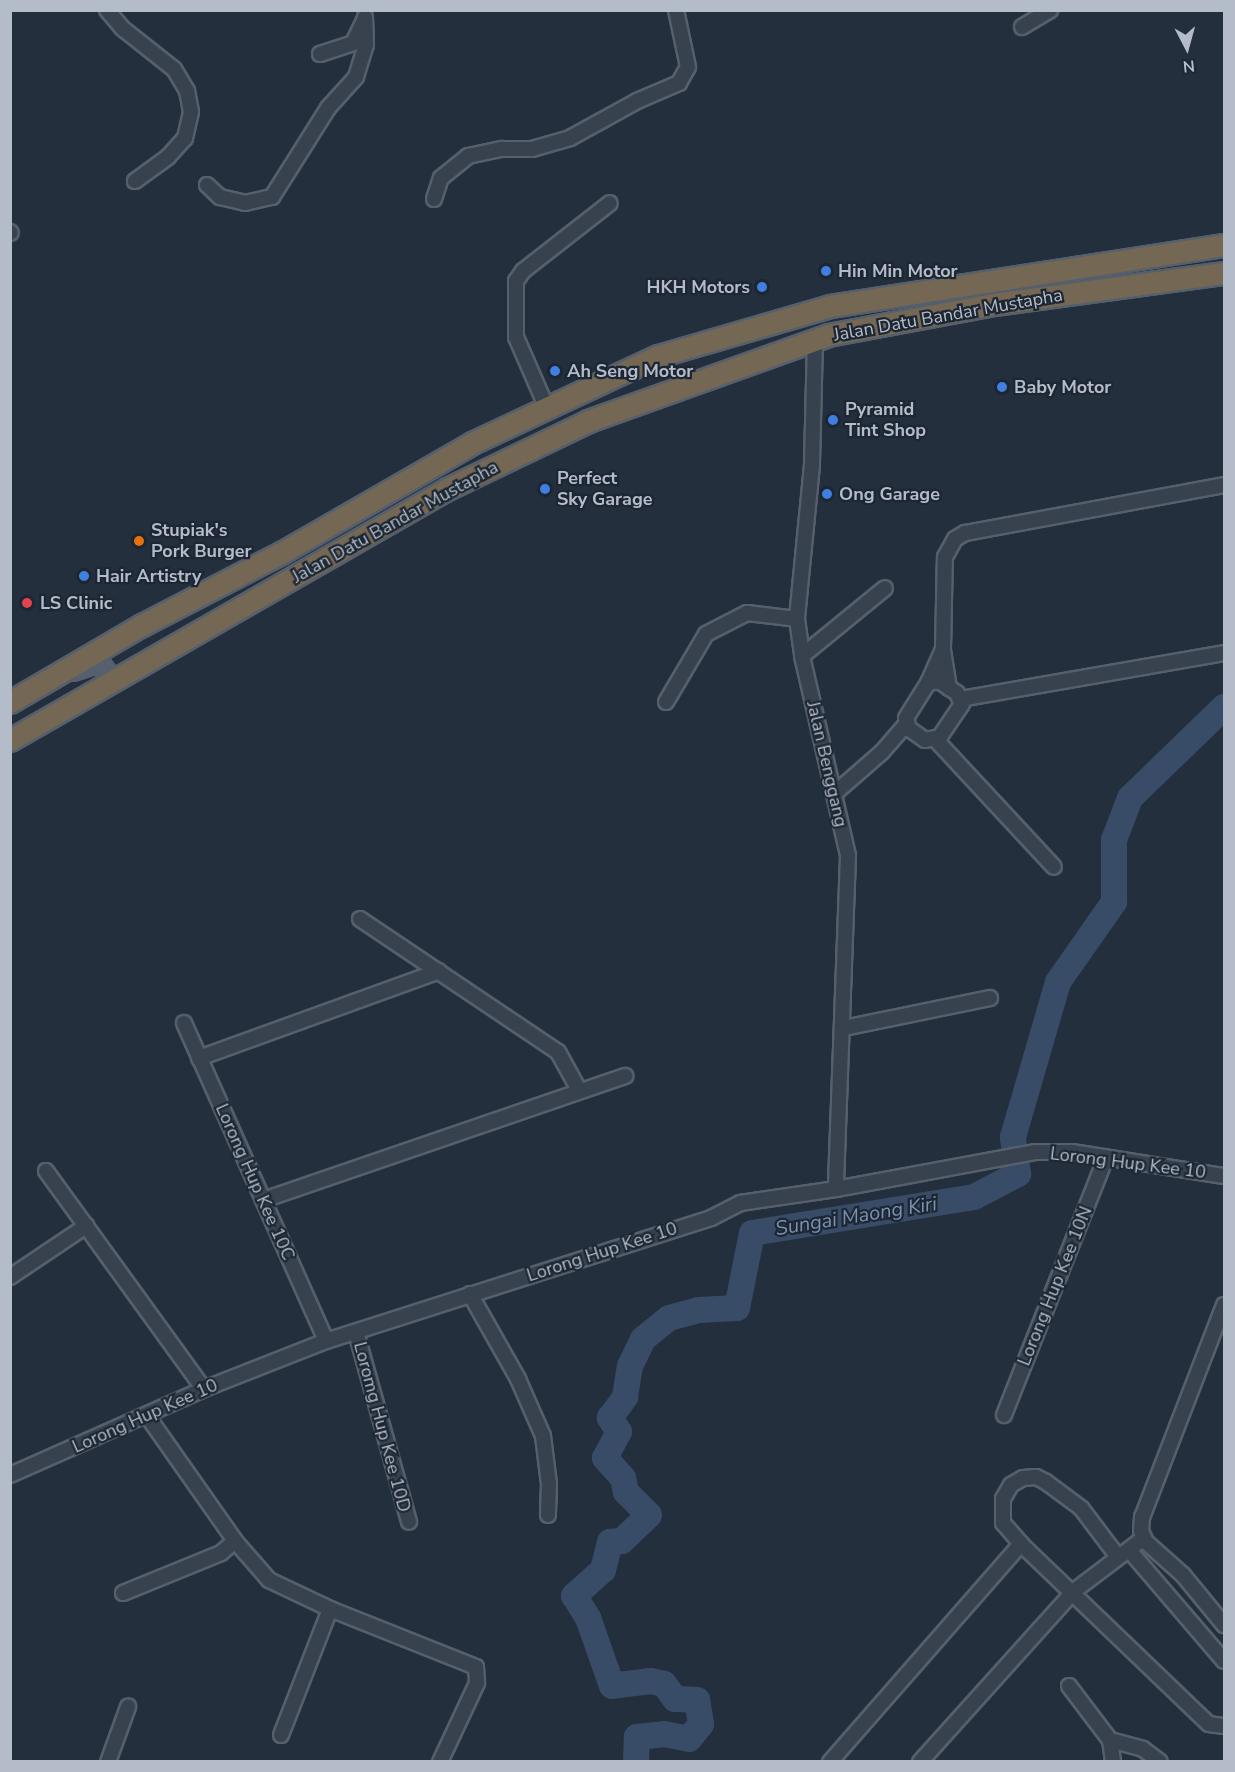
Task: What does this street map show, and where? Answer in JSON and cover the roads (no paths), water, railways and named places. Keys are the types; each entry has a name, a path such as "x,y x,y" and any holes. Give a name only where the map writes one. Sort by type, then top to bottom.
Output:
{"highway":[{"name":"Jalan Datu Bandar Mustapha","path":"10,702 142,625 281,553 472,443 546,406 658,356 830,306 1224,244"},
{"name":"Jalan Datu Bandar Mustapha","path":"10,740 447,489 588,421 815,339 994,304 1224,273"}],"main road":[{"path":"54,677 94,664 102,666 112,680"}],"street":[{"path":"107,10 122,28 174,69 187,91 191,112 185,138 168,157 135,181"},
{"path":"434,199 441,178 468,156 502,149 531,149 570,138 637,101 679,83 688,67 676,10"},
{"path":"1022,27 1050,10"},
{"path":"320,54 353,43 368,14"},
{"path":"207,185 220,198 245,203 272,197 328,108 356,77 366,45 368,14"},
{"path":"546,406 516,337 516,281 523,271 610,203"},
{"name":"Jalan Benggang","path":"815,339 812,465 797,619 802,656 835,793 849,877 836,1189"},
{"path":"949,688 943,649 945,557 955,539 965,533 1224,485"},
{"path":"802,656 885,588"},
{"path":"666,702 706,634 747,613 797,619"},
{"path":"943,649 928,683 908,715 911,729 925,740 936,740 1054,867"},
{"path":"961,699 1224,653"},
{"path":"928,683 939,681 961,699"},
{"path":"936,740 960,711 961,699"},
{"path":"835,793 911,729"},
{"path":"360,919 558,1052 579,1090"},
{"path":"199,1058 438,970"},
{"path":"844,1028 990,998"},
{"name":"Lorong Hup Kee 10C","path":"184,1023 326,1341"},
{"path":"263,1200 625,1076"},
{"name":"Lorong Hup Kee 10","path":"10,1475 148,1417 204,1389 326,1341 711,1218 740,1203 836,1189 1035,1152 1106,1157 1222,1175"},
{"name":"Lorong Hup Kee 10N","path":"1004,1415 1106,1157"},
{"path":"46,1170 204,1389"},
{"path":"10,1277 86,1226"},
{"path":"470,1294 518,1379 543,1436 549,1484 548,1515"},
{"path":"1224,1305 1142,1517 1144,1538 1183,1575 1224,1625"},
{"name":"Loromg Hup Kee 10D","path":"356,1332 409,1522"},
{"path":"148,1417 235,1541 269,1580 330,1609 476,1667 477,1683 440,1761"},
{"path":"1224,1661 1081,1508 1036,1477 1011,1485 1003,1499 1003,1523 1021,1544 1074,1591 1209,1724 1224,1726"},
{"path":"920,1761 1074,1591 1144,1538"},
{"path":"123,1593 221,1553 235,1541"},
{"path":"830,1761 1021,1544"},
{"path":"281,1735 330,1609"},
{"path":"1069,1686 1110,1740 1113,1761"},
{"path":"108,1761 128,1707"},
{"path":"1110,1740 1143,1749 1160,1761"}],"waterway":[{"name":"Sungai Maong Kiri","path":"636,1762 637,1737 664,1734 689,1739 701,1724 697,1700 675,1699 664,1684 651,1681 612,1686 588,1618 574,1596 603,1570 610,1542 622,1541 649,1515 626,1492 623,1478 605,1458 619,1432 610,1418 625,1397 630,1366 643,1339 669,1318 699,1310 737,1308 752,1233 974,1197 1018,1174 1013,1137 1058,982 1114,902 1114,840 1130,798 1224,707"}],"place":[{"name":"Hin Min Motor","path":"826,271"},
{"name":"HKH Motors","path":"762,287"},
{"name":"Ah Seng Motor","path":"555,371"},
{"name":"Baby Motor","path":"1002,387"},
{"name":"Pyramid Tint Shop","path":"833,420"},
{"name":"Perfect Sky Garage","path":"545,489"},
{"name":"Ong Garage","path":"827,494"},
{"name":"Stupiak's Pork Burger","path":"139,541"},
{"name":"Hair Artistry","path":"84,576"},
{"name":"LS Clinic","path":"27,603"}]}
